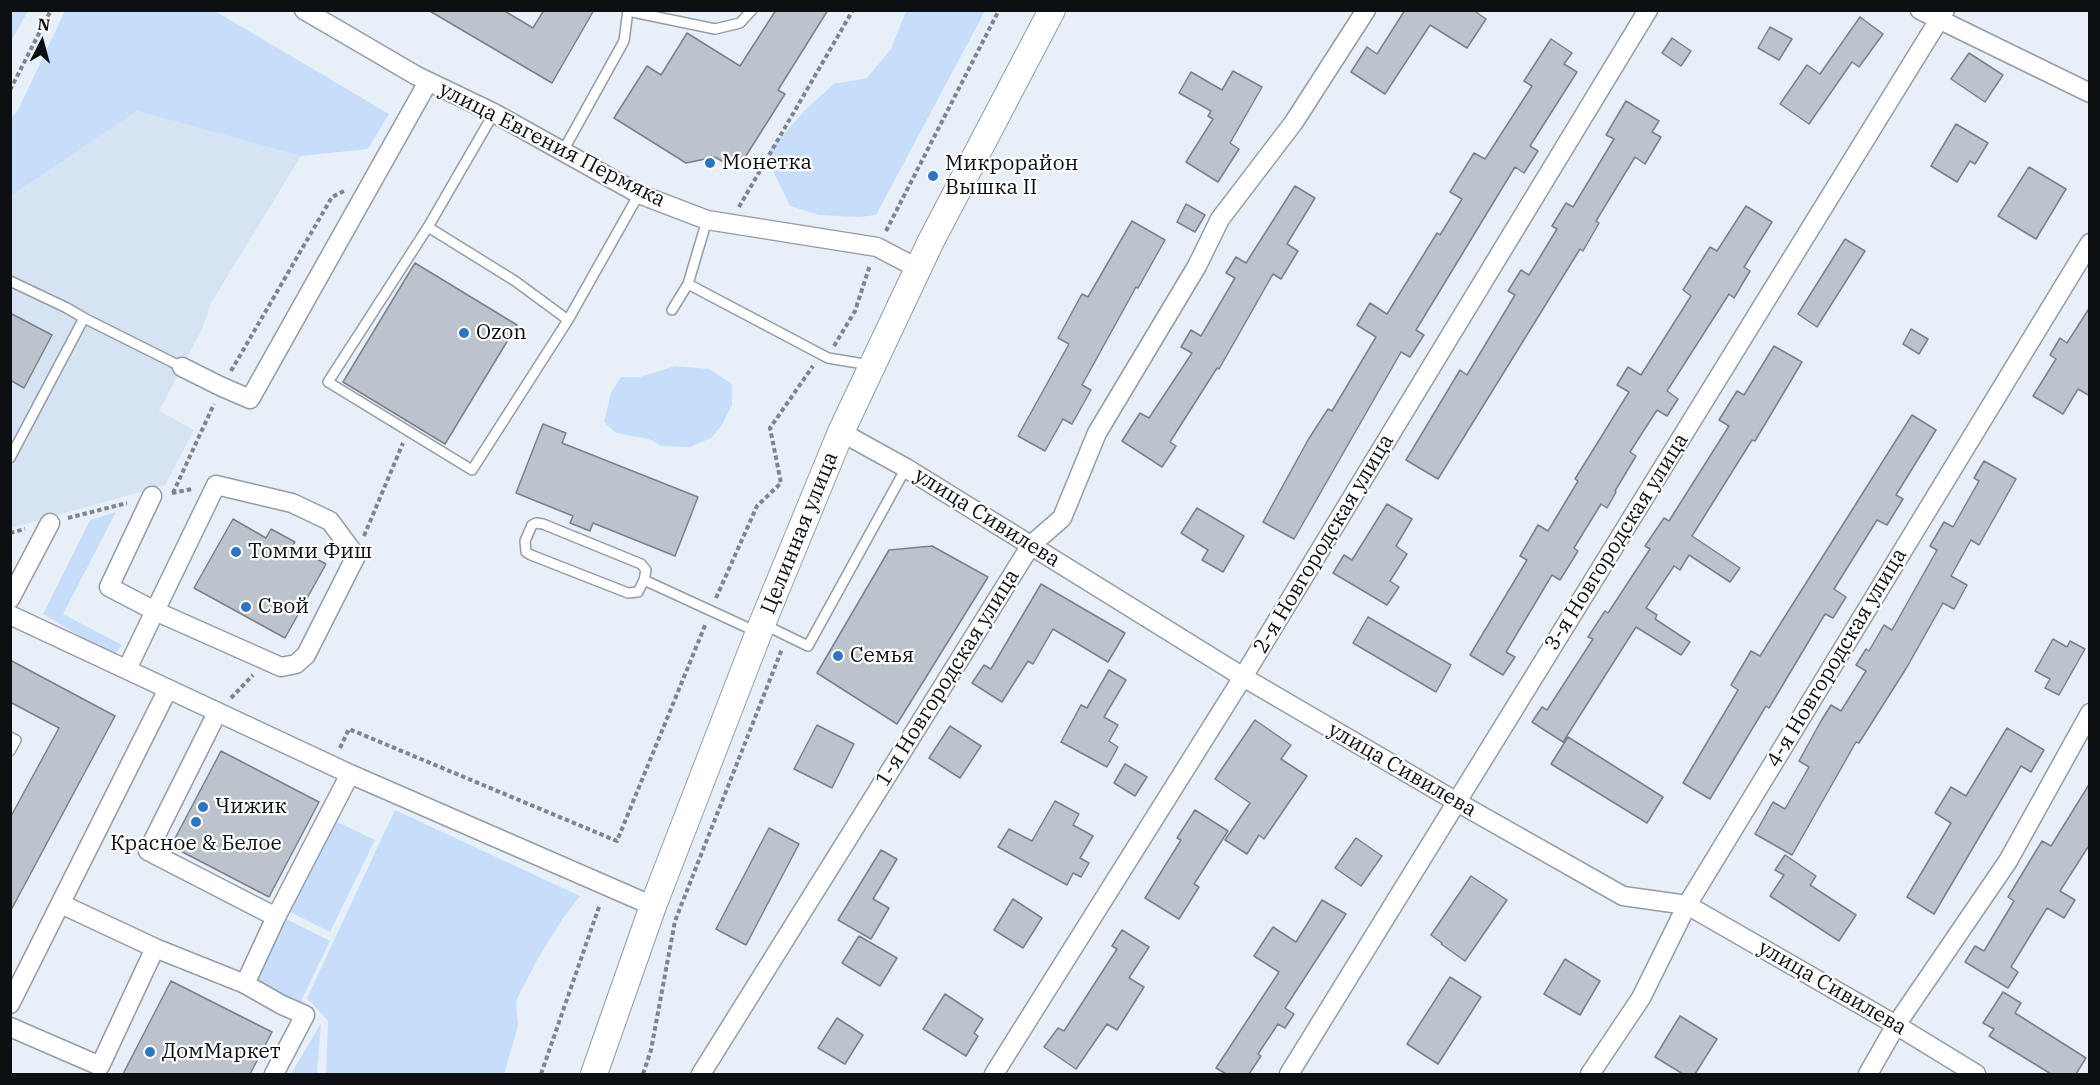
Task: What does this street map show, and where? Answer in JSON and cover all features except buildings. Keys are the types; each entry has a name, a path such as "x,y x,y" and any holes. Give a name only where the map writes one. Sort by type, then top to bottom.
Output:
{"main road":[{"name":"Целинная улица","path":"594,1074 653,906 761,629 842,432 917,267 1052,10"}],"street":[{"name":"улица Евгения Пермяка","path":"304,10 428,82 494,113 639,194 707,220 877,247 917,267"},
{"name":"1-я Новгородская улица","path":"701,1074 1031,545 1062,518 1097,433 1197,266 1220,219 1294,122 1366,10"},
{"name":"2-я Новгородская улица","path":"994,1074 1243,677 1648,10"},
{"path":"1920,10 1942,16 2090,93"},
{"name":"3-я Новгородская улица","path":"1289,1074 1942,16"},
{"path":"182,367 250,399 428,82"},
{"name":"4-я Новгородская улица","path":"1590,1074 1641,998 1687,905 2090,243"},
{"name":"улица Сивилева","path":"842,432 906,468 1243,677 1623,896 1687,905 1896,1025 1976,1074"},
{"path":"128,669 155,611 216,484 292,502 330,521 356,556 306,654 296,664 281,667 155,611 109,587 152,496"},
{"path":"10,599 50,523"},
{"path":"10,615 350,774 653,906"},
{"path":"10,1004 168,689"},
{"path":"218,713 148,850 276,917"},
{"path":"1868,1074 1896,1025 2008,861 2090,714"},
{"path":"245,984 276,917 350,774"},
{"path":"61,904 156,948 245,984 305,1015 274,1074"},
{"path":"10,1027 100,1066 156,948"}],"lane":[{"path":"563,151 624,41 628,11 715,29 740,23 752,10"},
{"path":"494,113 428,227 328,382 472,470 568,320 639,194"},
{"path":"672,310 688,284 707,220"},
{"path":"428,227 515,281 568,320"},
{"path":"10,281 182,367"},
{"path":"688,284 828,358 872,365"},
{"path":"10,458 84,318"},
{"path":"644,580 761,629 808,645 906,468"},
{"path":"543,524 640,564 646,570 644,580 638,592 628,593 531,555 526,552 525,541 532,525 543,524"},
{"path":"10,738 16,740 10,751"}],"path":[{"path":"10,90 51,10"},
{"path":"729,223 853,10"},
{"path":"716,600 757,506 781,483 770,428 816,362 828,358 855,311 877,247 999,10"},
{"path":"172,493 222,387 332,197 351,187"},
{"path":"356,556 408,431"},
{"path":"10,533 152,496 216,484"},
{"path":"331,764 349,729 617,842 706,623"},
{"path":"643,1074 651,1050 675,921 787,636"},
{"path":"218,713 266,661"},
{"path":"541,1074 601,901"}],"shaded area":[{"path":"10,11 28,11 11,41"},
{"path":"65,11 215,11 389,114 368,149 301,156 137,111 11,196 11,119 18,110"},
{"path":"906,11 985,11 876,215 859,217 819,215 790,206 773,171 769,151 805,110 834,84 867,78 891,49"},
{"path":"137,111 301,156 211,303 202,329 159,411 194,430 165,485 11,528 11,196"},
{"path":"675,366 709,369 732,384 732,405 722,425 711,438 690,447 662,446 649,439 616,433 604,422 611,393 621,377 640,377"},
{"path":"116,512 63,614 122,645 116,653 105,651 43,614 90,520"},
{"path":"395,810 580,896 561,921 536,962 516,1001 518,1026 504,1074 326,1074 328,1021 307,998"},
{"path":"333,820 375,840 330,932 288,911"},
{"path":"282,917 330,941 299,1005 250,982"},
{"path":"321,1023 317,1074 291,1074"}],"place":[{"name":"Монетка","path":"710,163"},
{"name":"Микрорайон Вышка II","path":"933,176"},
{"name":"Ozon","path":"464,333"},
{"name":"Томми Фиш","path":"236,552"},
{"name":"Свой","path":"246,607"},
{"name":"Семья","path":"838,656"},
{"name":"Чижик","path":"203,807"},
{"name":"Красное & Белое","path":"196,822"},
{"name":"ДомМаркет","path":"150,1052"}]}
